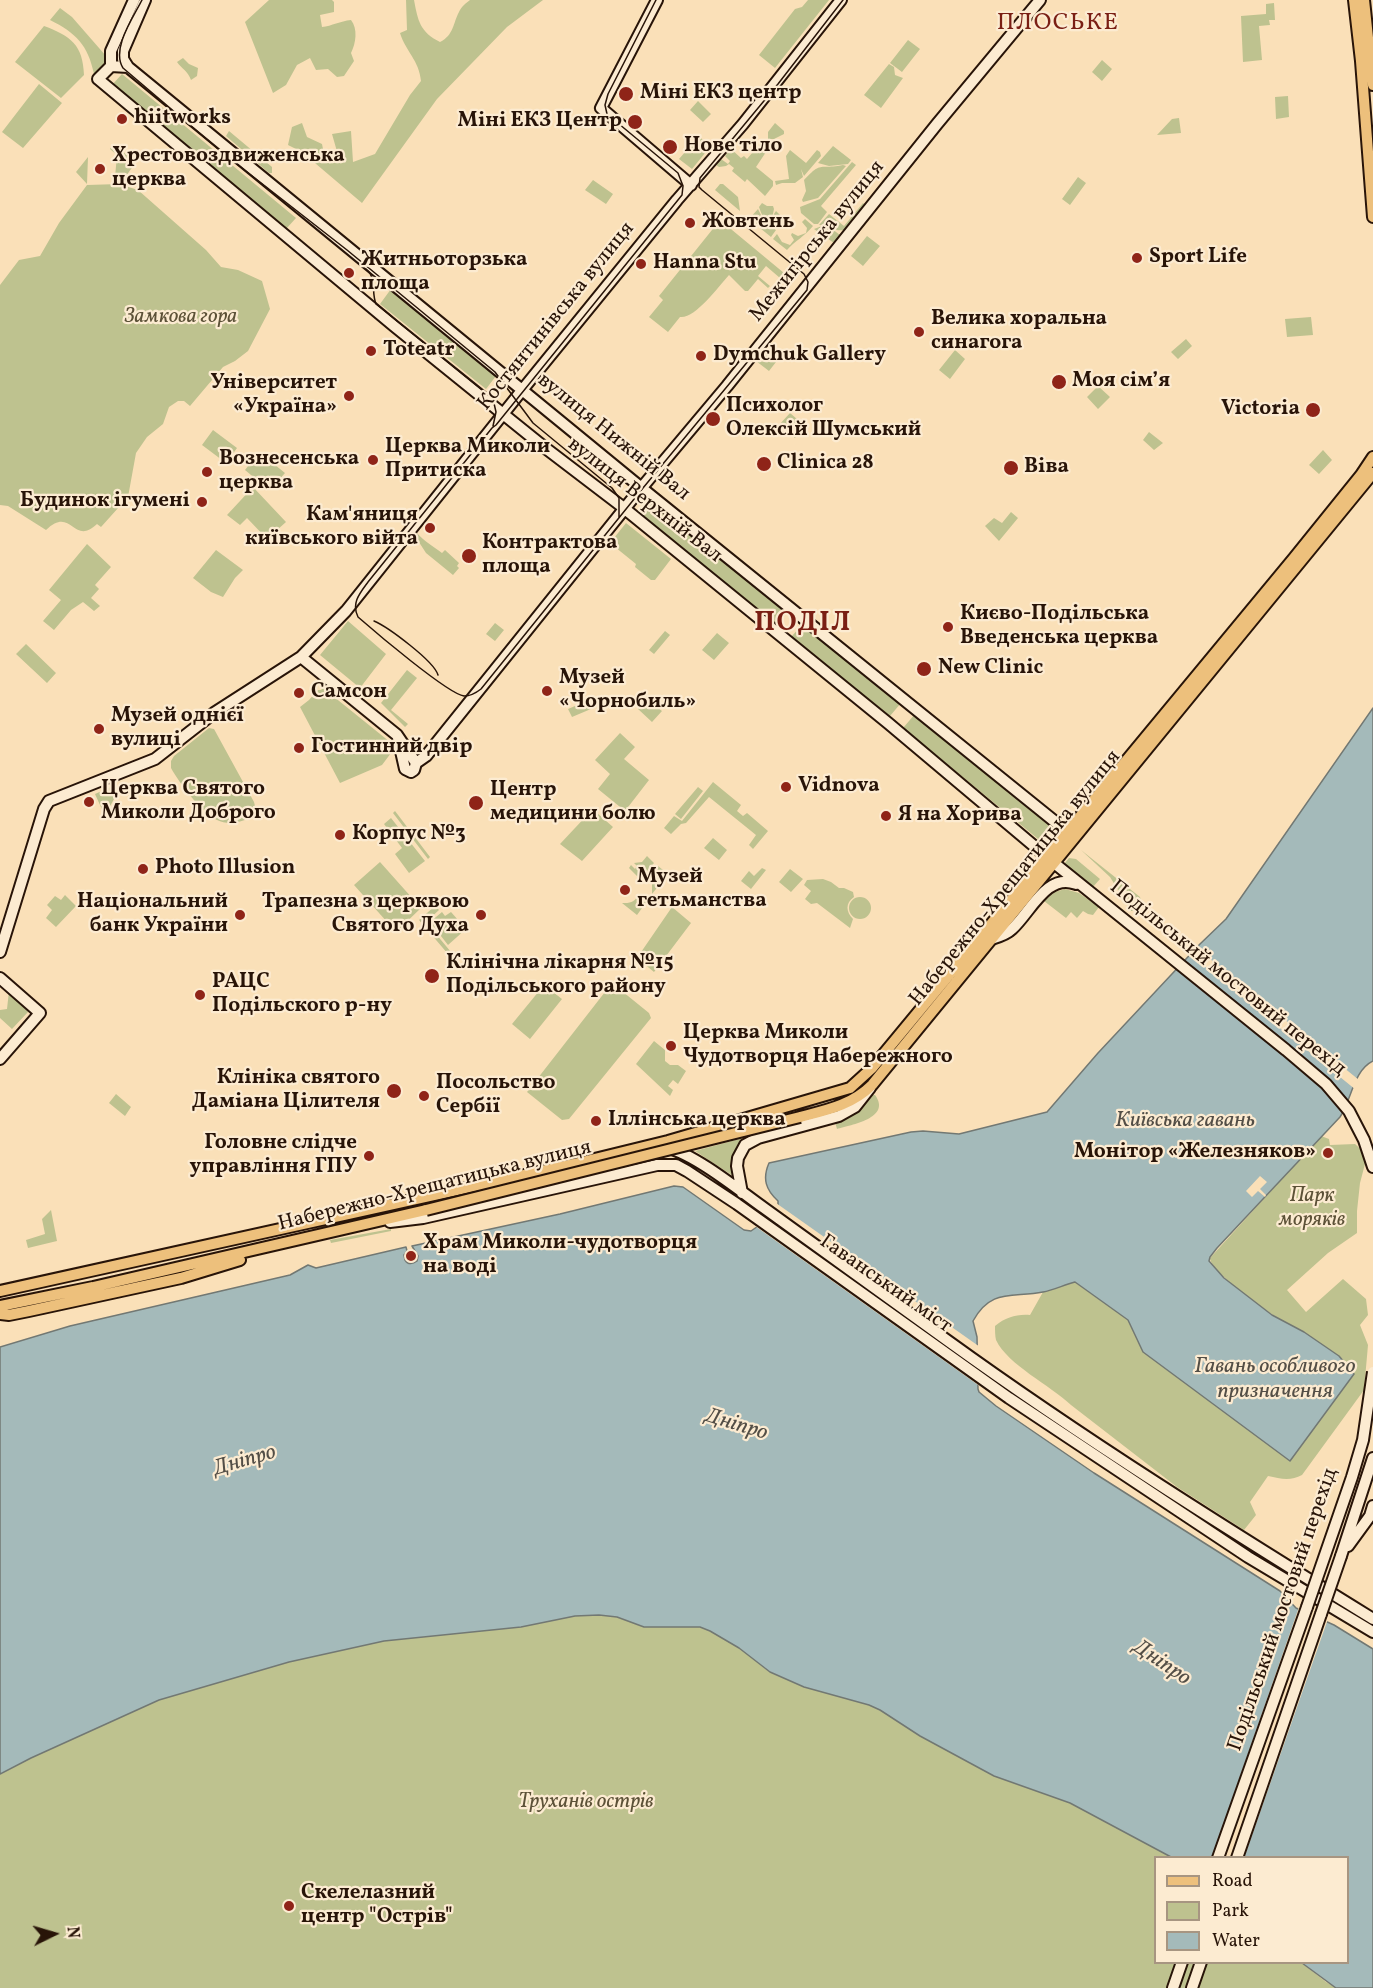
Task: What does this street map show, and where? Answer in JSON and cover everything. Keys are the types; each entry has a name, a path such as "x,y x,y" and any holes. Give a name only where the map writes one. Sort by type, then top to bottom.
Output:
{"main road":[{"path":"128,67 111,66 114,45 134,0"},
{"path":"128,67 123,59 123,51 145,0"},
{"path":"657,0 601,108 692,185"},
{"name":"Костянтинівська вулиця","path":"301,657 346,611 523,389 841,0"},
{"name":"Межигірська вулиця","path":"301,657 398,735 405,743 414,762 625,509 1040,0"},
{"path":"1354,0 1363,82 1373,217"},
{"path":"1364,0 1373,85"},
{"name":"вулиця Верхній Вал","path":"111,66 98,79 394,326 625,509 893,727 1085,888"},
{"name":"вулиця Нижній Вал","path":"128,67 1071,834"},
{"path":"1279,582 1373,457"},
{"path":"1279,582 1373,473"},
{"name":"Набережно-Хрещатицька вулиця","path":"3,1290 399,1204 650,1146 842,1092 856,1084 872,1068 1050,860 1279,582"},
{"path":"0,952 46,804 55,797 154,759 214,713 301,657"},
{"name":"Набережно-Хрещатицька вулиця","path":"0,1306 426,1210 845,1104 872,1085 991,939 1050,860"},
{"path":"991,939 1002,936 1012,929 1052,885 1067,881 1085,888"},
{"name":"Подільський мостовий перехід","path":"1085,888 1326,1084 1349,1110 1364,1140 1373,1167"},
{"path":"0,978 40,1013 0,1059"},
{"path":"743,1193 737,1166 738,1158 745,1145 758,1138 849,1112 862,1100 872,1085"},
{"name":"Гаванський міст","path":"650,1146 671,1149 686,1155 743,1193 1012,1393"},
{"name":"Гаванський міст","path":"351,1227 423,1218 657,1165 676,1166 737,1204 1012,1393"},
{"path":"0,1314 19,1313 181,1278 282,1244"},
{"name":"Подільський мостовий перехід","path":"1218,1856 1352,1478 1363,1440 1373,1372"},
{"path":"1012,1393 1373,1619"},
{"path":"1012,1393 1248,1557 1373,1632"},
{"name":"Подільський мостовий перехід","path":"1237,1856 1360,1503 1373,1458"},
{"path":"1341,1556 1370,1516 1373,1506"},
{"path":"1173,1988 1181,1964"},
{"path":"1192,1988 1200,1964"}],"green space":[{"path":"269,0 332,0 334,2 334,12 320,15 322,27 351,20 355,32 351,53 354,61 344,76 337,77 328,69 316,70 310,58 297,65 286,85 273,93 245,22"},
{"path":"406,0 414,0 424,30 440,42 448,36 460,10 470,0 543,0 507,27 437,99 362,203 302,152 288,145 292,127 302,123 307,137 322,144 325,159 338,155 332,134 351,131 353,162 375,154 410,95 421,81 418,67 400,33 407,30"},
{"path":"808,0 829,0 775,68 759,55 795,9 802,7"},
{"path":"1274,3 1275,20 1269,20 1270,25 1259,26 1262,60 1243,62 1241,16 1266,14 1266,4"},
{"path":"60,8 72,17 106,56 106,63 94,74 88,55 79,41 74,35 50,20"},
{"path":"44,26 68,38 74,43 81,56 84,75 61,98 15,62"},
{"path":"908,40 920,49 902,72 890,63"},
{"path":"183,58 198,68 197,76 191,80 177,62"},
{"path":"1102,60 1112,69 1102,81 1092,72"},
{"path":"889,64 894,67 895,75 903,78 881,108 864,95"},
{"path":"122,74 296,218 286,229 112,85"},
{"path":"39,84 62,103 23,148 2,132"},
{"path":"1288,96 1289,117 1276,119 1275,97"},
{"path":"698,101 711,114 703,122 690,110"},
{"path":"1179,118 1181,133 1157,135 1172,119"},
{"path":"775,123 784,131 784,134 768,139 768,132"},
{"path":"229,131 272,167 272,173 269,173 226,136"},
{"path":"699,136 710,147 692,169 679,159"},
{"path":"113,144 136,162 126,176 115,177 117,155 110,149"},
{"path":"761,145 766,152 756,167 773,181 773,186 765,196 747,179 745,182 732,171 734,168 729,164 719,167 716,165 721,159 728,164 730,161 725,156 731,149 741,158 744,156 747,159"},
{"path":"833,146 851,160 848,164 829,166 818,163"},
{"path":"790,150 806,163 817,150 821,156 804,176 801,169 803,177 795,183 776,185 775,181 789,179 786,156"},
{"path":"88,157 87,184 76,172"},
{"path":"852,162 856,165 821,206 827,212 818,224 814,224 801,213 800,207 820,199"},
{"path":"846,166 818,198 803,202 806,191 804,180 814,170"},
{"path":"1078,177 1086,183 1070,205 1062,199"},
{"path":"593,180 613,194 606,204 585,190"},
{"name":"Замкова гора","path":"119,184 138,190 206,250 221,267 238,270 262,281 270,309 248,351 223,367 190,406 184,401 178,401 169,407 163,424 147,437 136,453 128,497 101,527 97,524 83,531 62,522 46,530 8,506 0,505 0,285 19,260 40,256 59,223 87,185"},
{"path":"720,184 738,197 740,211 715,190"},
{"path":"762,203 773,206 771,223 761,212 759,207"},
{"path":"863,203 865,205 844,230 819,225 829,214 844,226"},
{"path":"758,209 764,221 776,230 771,237 749,219"},
{"path":"776,211 780,215 789,215 779,227 773,220"},
{"path":"805,219 813,226 807,233 787,250 773,239 777,234 782,242 790,245 794,240 792,233 798,236 806,233 807,228 802,222"},
{"path":"720,220 784,273 780,278 766,266 758,276 770,286 768,288 758,279 748,291 745,291 729,275 699,308 680,317 668,332 649,317 663,300 659,296"},
{"path":"822,226 840,235 834,243 814,229"},
{"path":"867,236 880,246 863,266 851,256"},
{"path":"391,289 496,376 486,389 380,304"},
{"path":"1311,317 1313,335 1287,337 1285,319"},
{"path":"1186,339 1192,346 1178,359 1171,352"},
{"path":"955,350 965,359 950,379 939,370"},
{"path":"764,352 776,362 769,371 756,361"},
{"path":"1098,386 1110,397 1098,409 1087,397"},
{"path":"790,413 805,426 795,438 779,425"},
{"path":"213,430 237,448 226,463 202,445"},
{"path":"1149,432 1163,443 1154,450 1143,440"},
{"path":"1323,450 1332,460 1319,474 1309,465"},
{"path":"259,452 285,473 276,483 272,480 263,485 245,470"},
{"path":"253,487 286,522 267,539 247,518 240,525 227,515"},
{"path":"648,499 788,612 777,625 637,512"},
{"path":"1011,512 1018,518 999,541 985,526 994,518 1002,523"},
{"path":"626,523 671,559 655,580 651,580 635,567 636,564 610,543"},
{"path":"417,533 442,553 445,550 459,563 457,566 459,568 453,575 426,553 415,536"},
{"path":"87,544 111,567 95,585 99,589 91,598 100,606 94,611 83,602 71,610 54,630 43,621 61,600 49,590"},
{"path":"216,550 243,570 223,597 211,592 193,578"},
{"path":"348,621 386,654 360,688 320,655"},
{"path":"495,623 504,630 495,641 486,634"},
{"path":"803,624 901,703 890,716 791,637"},
{"path":"665,631 670,635 654,654 649,650"},
{"path":"717,633 729,643 714,660 702,650"},
{"path":"26,644 56,673 47,683 16,654"},
{"path":"407,670 417,678 391,710 408,724 405,727 381,703"},
{"path":"323,688 390,742 391,753 382,765 340,783 300,707"},
{"path":"594,698 598,706 572,717 568,709"},
{"path":"647,699 662,711 652,722 638,709"},
{"path":"915,714 1055,829 1043,843 903,728"},
{"path":"209,728 214,729 254,802 254,813 245,820 233,823 217,820 211,816 191,797 171,768 174,756"},
{"path":"620,733 635,747 624,759 649,780 625,811 598,789 610,774 595,760"},
{"path":"713,782 741,805 737,811 743,816 747,813 768,831 753,849 749,845 756,835 709,797 686,823 681,824 671,834 664,828 674,816 682,821"},
{"path":"113,786 115,797 105,816 95,794"},
{"path":"698,787 703,791 681,819 675,814"},
{"path":"395,811 430,857 428,859 393,813"},
{"path":"590,812 596,812 613,827 582,861 560,844"},
{"path":"391,818 425,861 409,873 395,854 402,848 384,824"},
{"path":"713,838 727,850 719,860 704,848"},
{"path":"1081,850 1140,897 1142,904 1138,911 1131,911 1110,877"},
{"path":"647,856 654,863 643,876 638,877 629,868 631,865 635,869 637,866 634,863 642,862"},
{"path":"1069,858 1076,859 1100,879 1092,888 1064,864"},
{"path":"380,862 421,908 396,932 354,885"},
{"path":"658,866 668,874 652,894 652,873"},
{"path":"762,868 766,870 751,889 741,881 749,871 754,876"},
{"path":"790,869 803,879 791,892 779,882"},
{"path":"823,879 839,888 853,892 854,897 849,902 848,908 853,919 850,928 817,903 811,904 805,899 811,891 804,885 807,880"},
{"path":"1065,889 1079,893 1099,907 1093,915 1083,911 1077,918 1071,912 1066,918 1044,901 1055,892"},
{"path":"65,895 76,906 56,927 46,918 52,910 47,905 55,896 61,900"},
{"path":"638,895 650,897 637,915 622,903 632,902"},
{"path":"860,897 870,904 871,908 864,918 860,919 850,912 849,908 856,898"},
{"path":"435,906 439,910 426,922 451,952 448,954 419,920"},
{"path":"672,907 691,923 654,972 637,958"},
{"path":"442,912 445,916 451,912 466,929 448,945 430,922"},
{"path":"612,983 649,1013 651,1018 569,1119 562,1120 527,1092"},
{"path":"544,985 562,999 530,1039 512,1024"},
{"path":"9,991 27,1008 28,1012 12,1029 0,1018 0,1010 7,1009"},
{"path":"654,1041 665,1050 665,1061 670,1065 678,1065 686,1071 678,1084 673,1080 668,1086 673,1090 670,1096 636,1064"},
{"path":"116,1094 131,1107 125,1116 109,1103"},
{"path":"871,1095 875,1095 879,1103 874,1115 860,1123 837,1129 835,1122 855,1113"},
{"name":"Парк моряків","path":"1321,1136 1329,1139 1330,1145 1355,1144 1365,1153 1366,1160 1360,1183 1357,1211 1357,1233 1328,1253 1287,1290 1306,1312 1343,1279 1366,1299 1368,1315 1360,1325 1368,1345 1364,1390 1302,1475 1286,1479 1268,1476 1250,1502 1256,1515 1244,1530 1177,1487 1019,1366 996,1340 995,1326 1012,1317 1030,1315 1043,1292 1075,1282 1128,1320 1134,1330 1296,1329 1233,1285 1213,1265 1210,1258"},
{"path":"747,1137 734,1154 733,1176 695,1151"},
{"path":"51,1210 57,1241 28,1248 26,1240 45,1234 42,1219"},
{"path":"391,1229 391,1231 331,1243 330,1240"},
{"name":"Труханів острів","path":"575,1616 617,1617 644,1627 700,1627 710,1631 739,1648 770,1672 804,1687 880,1710 920,1736 994,1776 1070,1803 1169,1856 1154,1856 1154,1964 1303,1964 1337,1988 0,1988 0,1774 159,1700 289,1662 384,1641 521,1627"}],"water":[{"path":"1373,708 1373,1061 1361,1071 1340,1117 1217,1248 1209,1261 1224,1278 1272,1315 1304,1332 1339,1356 1354,1374 1290,1461 1143,1352 1128,1320 1075,1282 1043,1292 1003,1296 987,1303 973,1321 977,1337 978,1389 996,1406 1094,1473 1280,1591 1296,1608 1334,1625 1373,1649 1373,1988 1336,1988 1303,1964 1349,1964 1349,1856 1169,1856 1070,1803 994,1776 920,1736 880,1710 804,1687 770,1672 739,1648 700,1627 644,1627 617,1617 575,1616 521,1627 384,1641 289,1662 159,1700 0,1774 0,1347 70,1326 290,1275 308,1265 316,1268 406,1247 405,1260 412,1263 417,1261 418,1256 412,1246 560,1214 674,1186 683,1187 744,1230 751,1231 778,1210 778,1201 766,1184 769,1163 911,1132 959,1134 1047,1112 1098,1053 1226,919"}],"pier":[{"path":"1194,946 1359,1080 1356,1090 1188,953"},
{"path":"1260,1176 1267,1182 1260,1189 1266,1195 1265,1197 1258,1191 1252,1197 1246,1191"},
{"path":"776,1203 980,1347 981,1387 755,1226 774,1211"},
{"path":"1299,1607 1328,1619 1245,1856 1212,1856"}],"tram line":[{"path":"142,0 121,43 120,60 123,68 224,154 347,250 495,372 533,423 612,488 619,498 619,518"},
{"path":"656,0 608,94 605,105 607,114 678,173 683,186 682,195 368,582 359,594 356,603 358,617 428,674 464,696 481,689 807,290 808,282 804,274 702,190 699,187 700,178 778,84 843,0"},
{"path":"366,269 372,277 376,304 493,399 496,412 493,426"},
{"path":"374,621 420,653 438,675"}],"place":[{"name":"Міні ЕКЗ центр","path":"626,94"},
{"name":"hiitworks","path":"122,119"},
{"name":"Міні ЕКЗ Центр","path":"635,122"},
{"name":"Нове тіло","path":"670,147"},
{"name":"Хрестовоздвиженська церква","path":"100,169"},
{"name":"Жовтень","path":"690,223"},
{"name":"Sport Life","path":"1137,258"},
{"name":"Hanna Stu","path":"641,264"},
{"name":"Житньоторзька площа","path":"349,273"},
{"name":"Велика хоральна синагога","path":"919,332"},
{"name":"Toteatr","path":"371,351"},
{"name":"Dymchuk Gallery","path":"701,356"},
{"name":"Моя сім’я","path":"1059,382"},
{"name":"Університет «Україна»","path":"349,396"},
{"name":"Victoria","path":"1313,410"},
{"name":"Психолог Олексій Шумський","path":"713,419"},
{"name":"Церква Миколи Притиска","path":"373,460"},
{"name":"Clinica 28","path":"764,464"},
{"name":"Віва","path":"1011,468"},
{"name":"Вознесенська церква","path":"207,472"},
{"name":"Будинок ігумені","path":"202,502"},
{"name":"Кам'яниця київського війта","path":"430,528"},
{"name":"Контрактова площа","path":"469,556"},
{"name":"Києво-Подільська Введенська церква","path":"948,627"},
{"name":"New Clinic","path":"924,669"},
{"name":"Музей «Чорнобиль»","path":"547,691"},
{"name":"Самсон","path":"299,693"},
{"name":"Музей однієї вулиці","path":"99,729"},
{"name":"Гостинний двір","path":"299,748"},
{"name":"Vidnova","path":"786,787"},
{"name":"Церква Святого Миколи Доброго","path":"89,802"},
{"name":"Центр медицини болю","path":"476,803"},
{"name":"Я на Хорива","path":"886,816"},
{"name":"Корпус №3","path":"340,835"},
{"name":"Photo Illusion","path":"143,869"},
{"name":"Музей гетьманства","path":"625,890"},
{"name":"Національний банк України","path":"240,915"},
{"name":"Трапезна з церквою Святого Духа","path":"481,915"},
{"name":"Клінічна лікарня №15 Подільського району","path":"432,976"},
{"name":"РАЦС Подільского р-ну","path":"200,995"},
{"name":"Церква Миколи Чудотворця Набережного","path":"671,1046"},
{"name":"Клініка святого Даміана Цілителя","path":"394,1091"},
{"name":"Посольство Сербії","path":"424,1096"},
{"name":"Іллінська церква","path":"596,1121"},
{"name":"Монітор «Железняков»","path":"1328,1153"},
{"name":"Головне слідче управління ГПУ","path":"369,1156"},
{"name":"Храм Миколи-чудотворця на воді","path":"411,1256"},
{"name":"Скелелазний центр \"Острів\"","path":"289,1906"}],"district":[{"name":"ПЛОСЬКЕ","path":"1058,25"},
{"name":"ПОДІЛ","path":"803,625"}],"water label":[{"name":"Київська гавань","path":"1185,1122"},
{"name":"Гавань особливого призначення","path":"1275,1380"},
{"name":"Дніпро","path":"736,1426"},
{"name":"Дніпро","path":"245,1462"},
{"name":"Дніпро","path":"1161,1664"}]}
